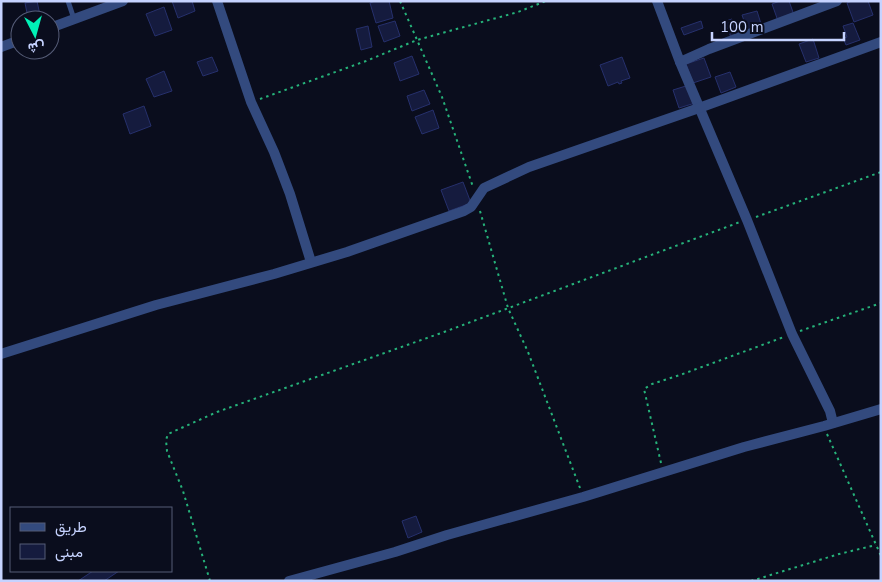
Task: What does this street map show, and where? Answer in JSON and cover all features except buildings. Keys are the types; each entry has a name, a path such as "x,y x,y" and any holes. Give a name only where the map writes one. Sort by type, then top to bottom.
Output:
{"street":[{"path":"60,25 123,1"},
{"path":"217,1 251,102 274,152 290,194 311,262"},
{"path":"658,1 680,62 747,220 792,334 830,411 828,425"},
{"path":"680,62 708,49 837,1"},
{"path":"1,354 156,305 274,274 347,252 471,207 484,188 529,167 881,42"},
{"path":"288,581 395,552 744,447 881,409"}],"lane":[{"path":"68,1 74,20"}],"path":[{"path":"400,1 442,97 470,174 508,308 528,352 583,497"},
{"path":"251,102 366,61 417,40 518,12 546,1"},
{"path":"210,581 183,491 167,451 166,440 168,434 217,412 881,172"},
{"path":"663,472 644,389 652,384 680,376 881,303"},
{"path":"828,425 881,556"},
{"path":"752,581 839,554 876,545"}]}
